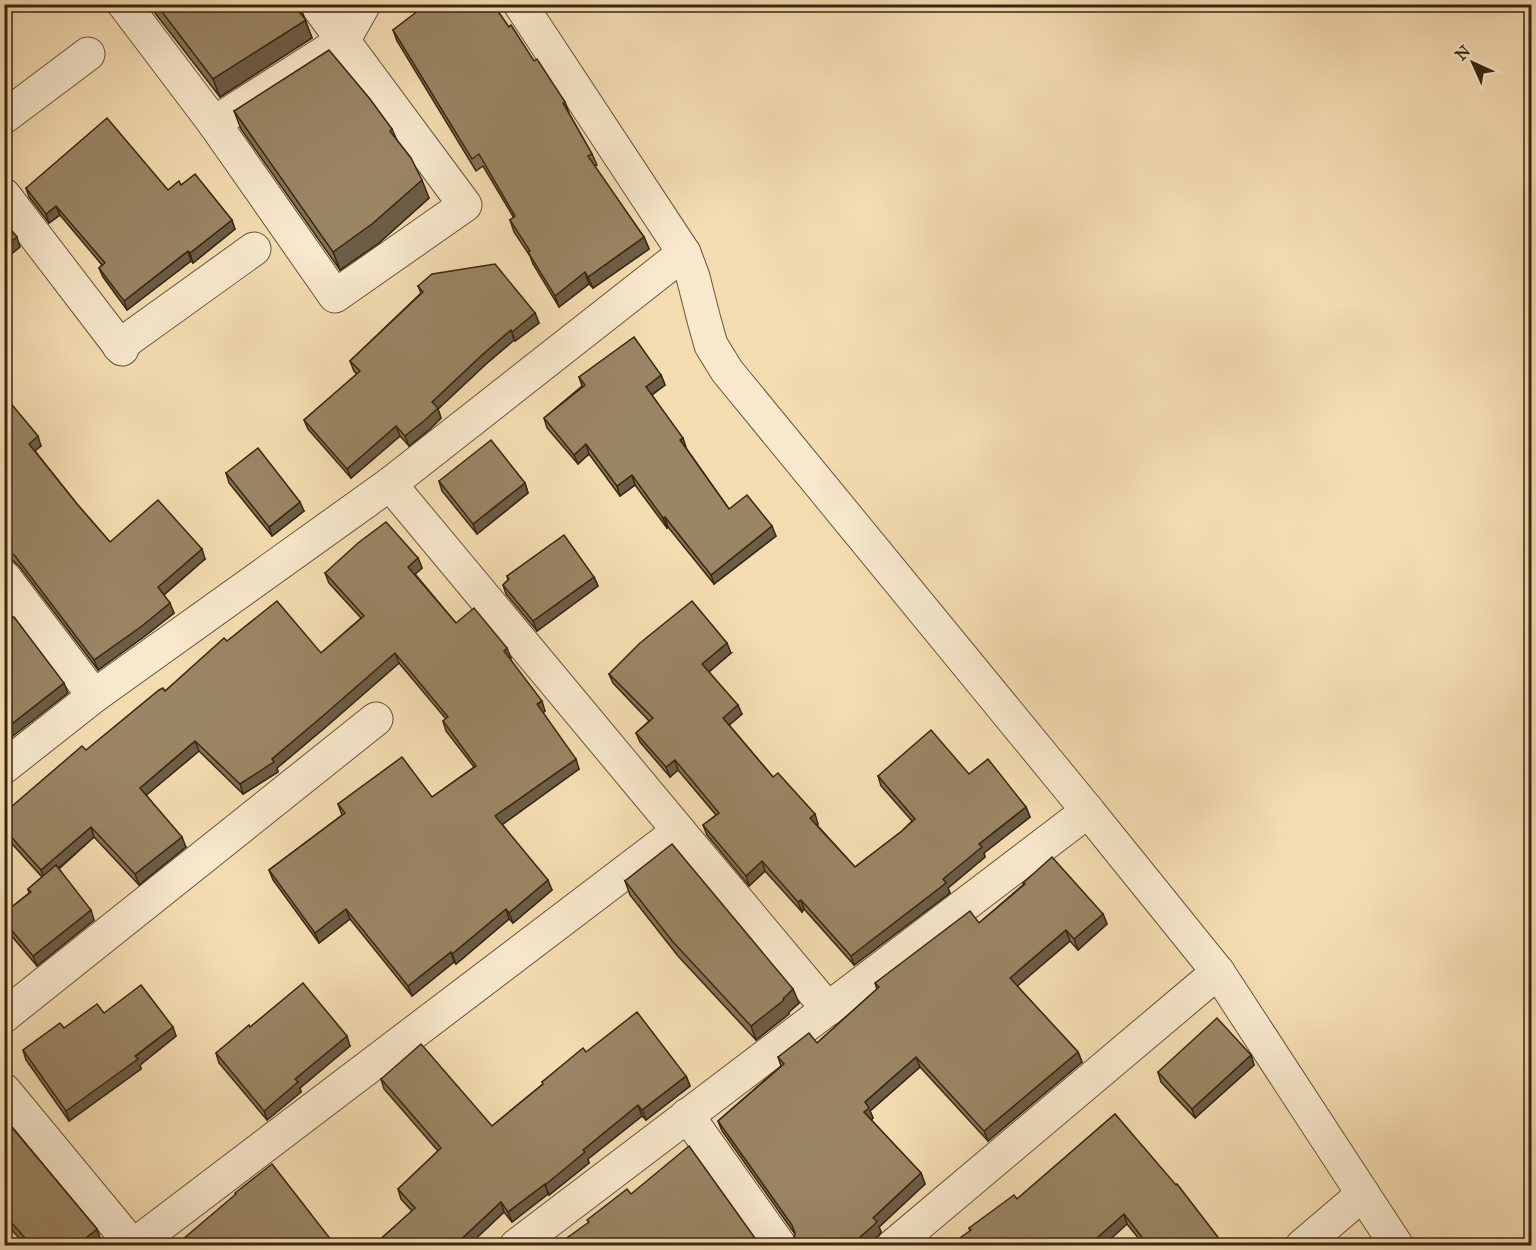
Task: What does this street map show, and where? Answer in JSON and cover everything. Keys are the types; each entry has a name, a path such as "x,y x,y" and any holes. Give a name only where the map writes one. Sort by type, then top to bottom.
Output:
{"street":[{"path":"124,4 214,123 335,296 465,206 316,4"},
{"path":"214,123 343,41 364,4"},
{"path":"520,4 684,253 693,277 711,345 727,370 1218,972 1397,1245"},
{"path":"4,117 88,54"},
{"path":"4,195 120,347 254,249"},
{"path":"4,767 94,696 390,484 684,253"},
{"path":"390,484 828,1009"},
{"path":"4,577 94,696"},
{"path":"4,1016 376,719"},
{"path":"516,1245 1088,811"},
{"path":"4,1090 132,1245 679,831"},
{"path":"893,1245 1218,972"},
{"path":"687,1115 780,1245"},
{"path":"1302,1245 1364,1194"}],"building":[{"path":"156,4 296,4 294,6 306,20 213,79"},
{"path":"427,4 493,4 509,27 511,25 534,61 537,59 565,102 563,103 592,154 588,156 644,237 588,277 585,272 555,296 510,220 515,216 479,154 472,159 393,30"},
{"path":"329,50 392,129 390,131 411,158 422,180 372,224 333,252 234,111"},
{"path":"107,118 168,190 179,181 181,185 195,174 232,220 124,301 99,268 105,263 56,206 46,214 26,188"},
{"path":"4,221 17,237 4,247"},
{"path":"495,264 535,313 483,354 432,402 438,408 425,420 405,436 396,426 347,469 304,420 360,371 350,361 423,292 418,286 432,274"},
{"path":"634,337 661,375 646,387 683,438 680,440 729,509 747,495 772,526 711,575 665,517 663,518 632,475 617,486 586,444 574,455 544,418 585,385 579,377"},
{"path":"4,400 5,402 8,400 38,436 29,444 110,542 158,500 202,549 158,587 170,603 94,660 15,556 8,550 4,550"},
{"path":"491,440 525,483 473,524 439,481"},
{"path":"258,448 300,502 269,527 226,473"},
{"path":"386,522 418,558 408,567 456,623 474,608 507,648 504,651 542,701 537,704 576,759 495,816 548,880 509,913 506,909 452,954 451,952 408,986 346,909 315,933 269,870 345,813 338,804 402,757 432,797 476,766 443,721 448,717 395,653 272,759 274,762 240,784 195,741 140,788 182,837 135,874 91,827 41,870 4,829 4,813 82,746 86,750 159,690 163,688 165,691 224,638 227,641 277,601 321,653 364,616 325,573 358,543"},
{"path":"564,535 594,577 533,621 503,585 509,579 507,576"},
{"path":"692,601 727,643 702,664 738,705 723,718 773,777 778,773 815,814 810,818 855,867 915,819 878,776 931,730 969,774 988,759 1026,807 979,844 982,847 943,879 946,883 851,956 762,861 746,876 703,825 719,813 675,760 666,767 636,733 653,718 609,674 640,643"},
{"path":"14,617 64,683 4,730 4,624"},
{"path":"672,844 793,989 784,1000 751,1026 673,942 625,881"},
{"path":"1052,857 1103,914 1074,939 1066,930 1010,978 1078,1052 984,1131 916,1057 865,1102 869,1108 864,1112 921,1173 873,1218 877,1221 875,1224 851,1245 791,1245 795,1233 792,1225 718,1121 784,1064 778,1057 809,1033 817,1043 879,987 875,983 970,911 979,923 1025,884 1023,883"},
{"path":"56,865 91,910 33,956 4,921 4,913 31,892 28,889"},
{"path":"303,983 347,1036 295,1079 298,1082 264,1111 216,1053"},
{"path":"141,985 173,1027 135,1056 138,1059 66,1111 23,1050 60,1023 64,1028 97,1004 104,1013"},
{"path":"637,1012 686,1076 642,1110 638,1105 545,1185 508,1212 501,1202 455,1245 448,1241 443,1245 374,1245 415,1208 398,1189 441,1148 381,1079 421,1044 492,1126 583,1048 586,1052"},
{"path":"1217,1018 1251,1055 1192,1109 1158,1072"},
{"path":"1115,1114 1177,1184 1224,1245 1148,1245 1124,1214 1089,1245 950,1245 1014,1195 1017,1199"},
{"path":"4,1118 97,1229 77,1245 31,1245 4,1214"},
{"path":"689,1146 760,1245 557,1245 589,1222 587,1220 627,1189 631,1194"},
{"path":"272,1164 335,1245 176,1245 235,1193"}]}
